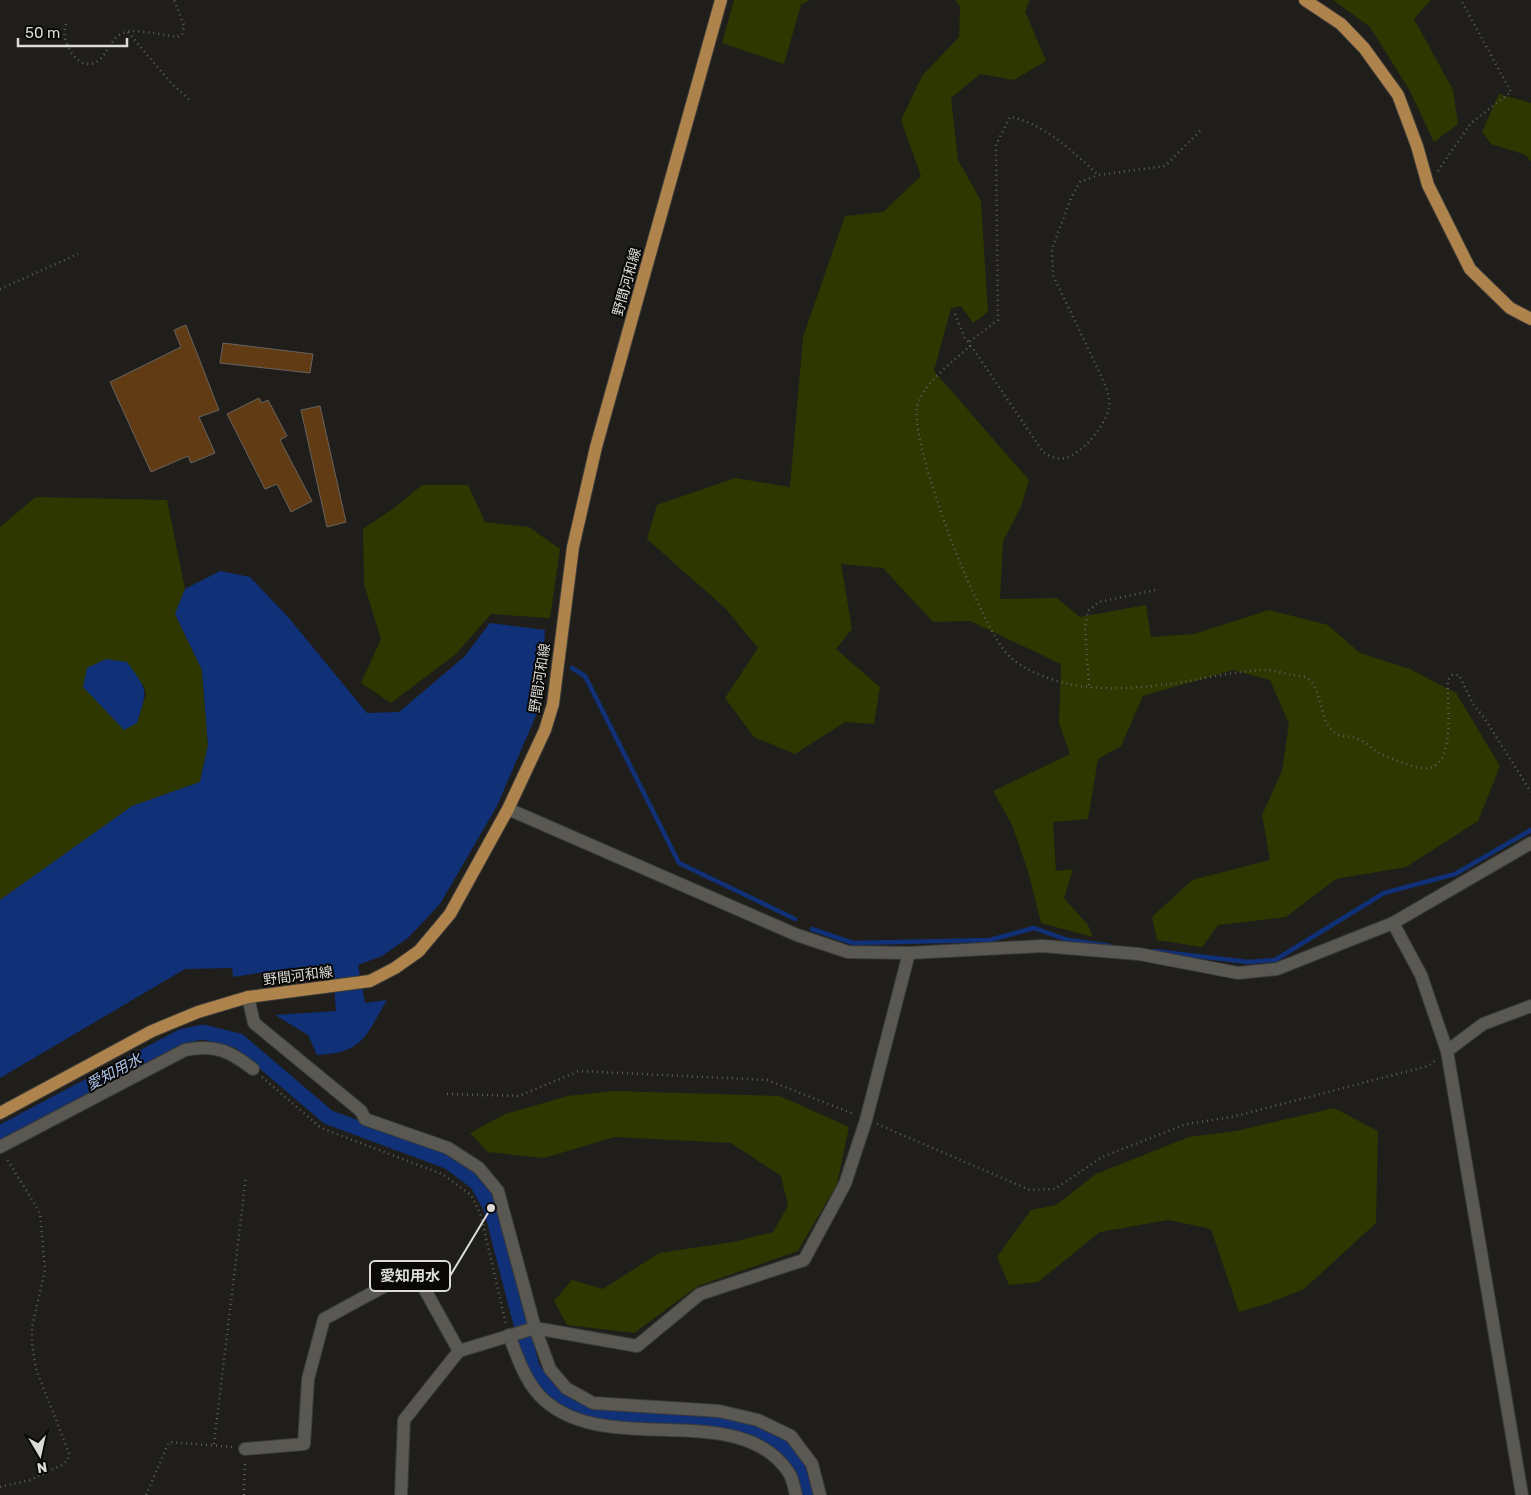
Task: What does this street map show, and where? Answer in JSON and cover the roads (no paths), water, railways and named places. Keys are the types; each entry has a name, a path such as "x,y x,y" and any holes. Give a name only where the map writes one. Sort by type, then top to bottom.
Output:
{"main road":[{"name":"野間河和線","path":"0,1114 152,1031 198,1012 248,997 324,989 370,981 395,968 419,951 450,914 508,809 545,730 553,704 572,546 592,465 722,0"},
{"path":"1305,0 1341,24 1364,48 1398,95 1428,185 1470,269 1510,308 1531,319"}],"street":[{"path":"508,809 797,935 848,952 910,953 1043,946 1139,954 1238,973 1277,969 1393,922 1531,843"},
{"path":"1393,922 1421,974 1447,1051 1522,1495"},
{"path":"401,1495 404,1420 459,1351 536,1328 637,1346 700,1294 804,1260 845,1184 866,1120 910,953"},
{"path":"248,997 254,1023 361,1111 365,1118 448,1148 479,1168 498,1191 536,1328 550,1369 566,1388 593,1403 719,1411 758,1420 791,1436 812,1464 820,1495"},
{"path":"1447,1051 1484,1024 1531,1006"},
{"path":"2,1152 185,1050 204,1046 234,1054 253,1069"},
{"path":"245,1449 304,1444 308,1379 324,1319 394,1281 411,1276 424,1288 459,1351"},
{"path":"509,1335 525,1375 540,1396 566,1415 591,1424 717,1434 748,1439 770,1451 790,1474 796,1495"}],"water":[{"path":"220,571 250,577 288,617 367,713 399,712 464,657 490,623 545,630 541,704 497,806 440,904 408,938 382,956 358,965 365,1003 387,1000 368,1033 354,1046 345,1051 317,1055 308,1035 275,1015 336,1011 332,967 272,971 233,977 232,968 185,969 0,1078 0,900 132,806 200,782 208,745 202,670 175,614 185,589"},
{"path":"106,659 127,662 139,679 144,691 143,703 137,723 124,730 83,687 87,668"}],"waterway":[{"path":"572,668 585,676 679,863 795,919"},
{"path":"1154,951 1248,962 1275,960 1384,893 1455,874 1531,830"},
{"path":"812,929 853,943 990,940 1034,928 1068,940 1111,946"},
{"name":"愛知用水","path":"0,1133 183,1036 203,1032 239,1041 328,1117 449,1162 477,1183 491,1208 532,1367 548,1388 567,1401 589,1409 612,1414 636,1418 709,1423 738,1427 763,1434 785,1448 797,1467 809,1495"}],"place":[{"name":"愛知用水","path":"491,1208"}]}
